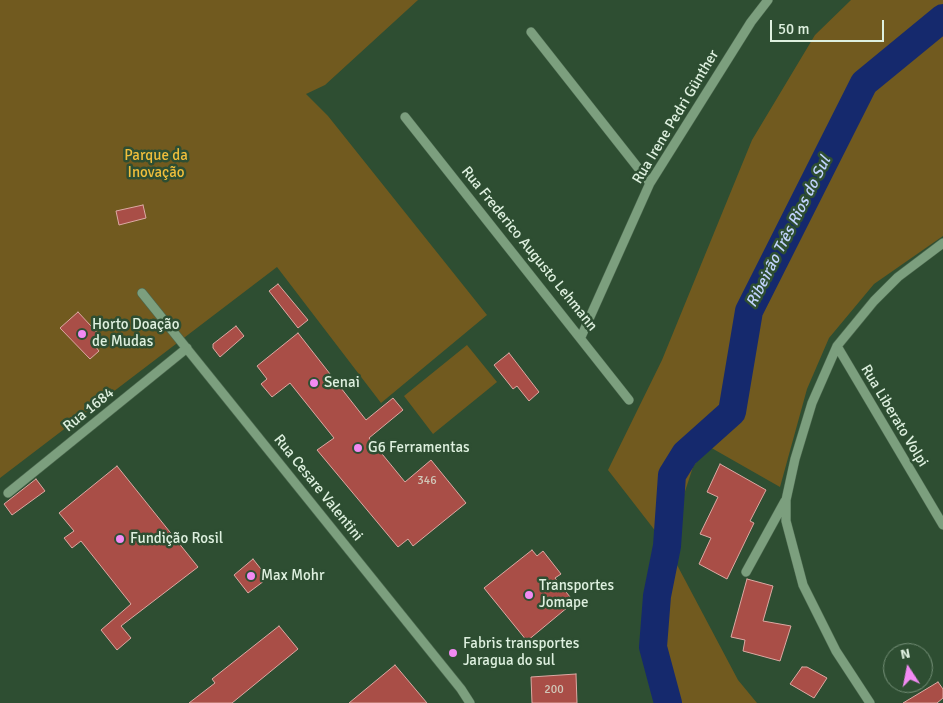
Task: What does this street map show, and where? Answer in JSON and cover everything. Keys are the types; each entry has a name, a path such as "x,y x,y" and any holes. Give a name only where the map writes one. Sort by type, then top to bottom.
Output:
{"street":[{"name":"Rua Irene Pedri Günther","path":"581,337 650,183 751,22 768,0"},
{"path":"531,32 650,183"},
{"name":"Rua Frederico Augusto Lehmann","path":"405,117 629,400"},
{"path":"870,703 836,651 803,585 786,521 786,500 795,459 812,403 837,346 874,301 898,278 943,244"},
{"name":"Rua Cesare Valentini","path":"142,293 461,689 470,703"},
{"name":"Rua Liberato Volpi","path":"837,346 943,525"},
{"name":"Rua 1684","path":"8,493 187,348"},
{"path":"746,572 786,500"}],"green space":[{"name":"Parque da Inovação","path":"0,0 418,0 325,85 306,94 328,116 487,315 381,403 277,267 0,478"},
{"path":"851,0 943,0 943,236 874,284 829,338 807,389 780,487 708,446 693,467 667,546 608,470 662,360 752,140 815,35"},
{"path":"467,345 497,382 433,434 404,396"},
{"path":"667,546 738,680 757,703 668,703 653,647 657,596"}],"building":[{"path":"143,205 146,218 119,225 116,211"},
{"path":"278,284 308,320 298,328 269,291"},
{"name":"Horto Doação de Mudas","path":"78,312 103,339 95,346 99,351 90,359 60,328"},
{"path":"236,326 244,336 220,357 213,348 213,344"},
{"path":"298,333 366,420 393,398 403,410 369,438 405,482 431,460 466,503 413,546 408,539 398,547 317,450 334,438 290,383 272,397 261,384 267,379 257,366"},
{"path":"509,353 539,392 529,401 517,386 513,389 494,365"},
{"path":"720,464 766,490 750,521 754,523 727,579 699,564 711,538 700,534 718,497 707,492"},
{"name":"Fundição Rosil","path":"117,466 198,567 121,626 131,638 117,650 101,630 131,604 81,541 72,548 64,538 74,531 59,513"},
{"path":"36,479 45,491 12,515 4,504"},
{"name":"Transportes Jomape","path":"532,550 537,556 543,551 561,574 555,578 574,602 527,641 484,588"},
{"name":"Max Mohr","path":"253,559 268,578 248,593 234,575"},
{"path":"747,579 773,586 763,621 791,626 780,661 743,651 745,640 731,637"},
{"path":"279,626 298,649 232,703 189,703 215,683 212,679"},
{"path":"395,665 427,703 349,703"},
{"path":"802,667 807,667 827,678 814,698 790,684"},
{"path":"576,674 577,703 532,703 531,677"},
{"path":"938,682 943,689 943,698 937,703 903,703 920,693 933,693 933,685"}],"waterway":[{"name":"Ribeirão Três Rios do Sul","path":"668,703 653,647 657,596 667,546 672,475 685,454 732,412 749,311 864,83 943,18"}],"place":[{"name":"Horto Doação de Mudas","path":"82,334"},
{"name":"Senai","path":"314,383"},
{"name":"G6 Ferramentas","path":"358,448"},
{"name":"Fundição Rosil","path":"120,539"},
{"name":"Max Mohr","path":"251,576"},
{"name":"Transportes Jomape","path":"529,595"},
{"name":"Fabris transportes Jaragua do sul","path":"453,653"}]}
